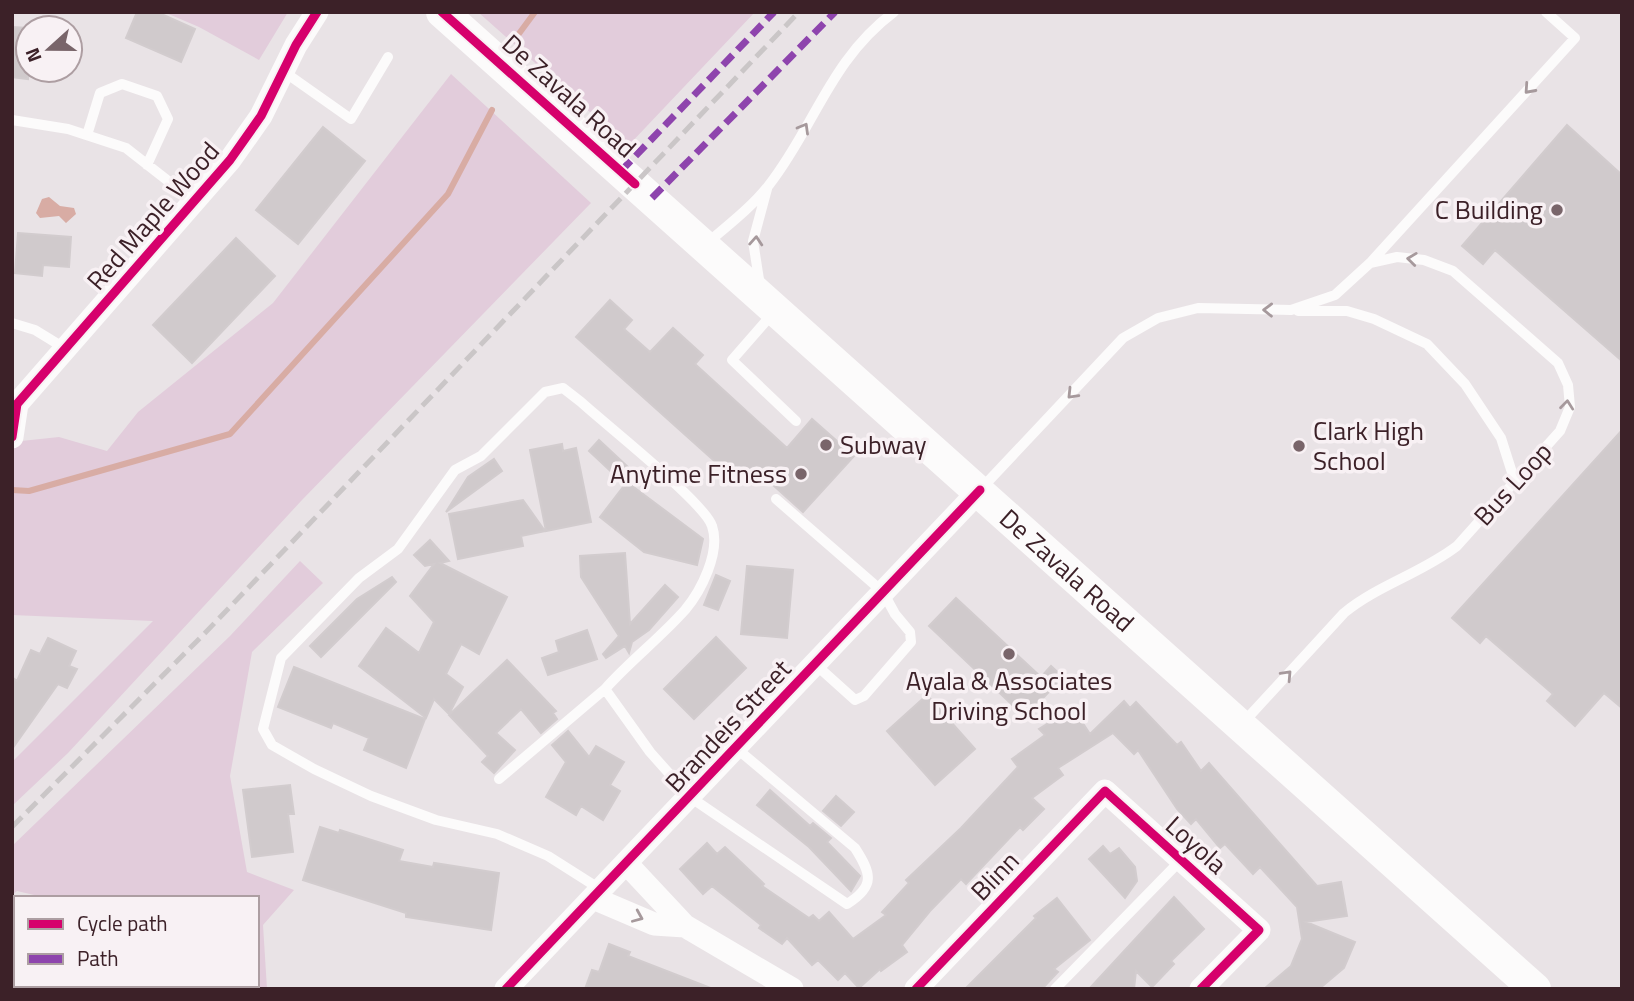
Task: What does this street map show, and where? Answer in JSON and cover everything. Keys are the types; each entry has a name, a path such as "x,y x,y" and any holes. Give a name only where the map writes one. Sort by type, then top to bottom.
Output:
{"main road":[{"name":"De Zavala Road","path":"442,12 980,490 1535,989"}],"street":[{"name":"Red Maple Wood","path":"12,437 17,404 230,160 261,116 317,12"},
{"name":"Brandeis Street","path":"506,989 980,490"},
{"name":"Loyola","path":"1105,791 1259,930 1201,989"},
{"name":"Blinn","path":"916,989 1105,791"},
{"path":"627,864 685,926 792,989"},
{"path":"597,894 653,924 685,926"}],"lane":[{"path":"796,421 732,360 769,303 753,241 768,186 834,75 876,26 894,12"},
{"path":"1291,310 1335,295 1370,263 1575,38 1546,12"},
{"path":"283,71 351,120 388,57"},
{"path":"87,135 100,93 122,84 157,96 168,119 147,165"},
{"path":"12,120 87,135 126,148 195,202"},
{"path":"705,245 768,186"},
{"name":"Bus Loop","path":"1240,726 1344,613 1372,592 1439,560 1457,546 1560,431 1570,407 1568,385 1558,363 1453,271 1424,260 1397,257 1370,263"},
{"path":"980,490 1123,338 1158,318 1198,308 1347,311 1374,319 1427,344 1465,384 1501,438 1515,482"},
{"path":"12,323 30,328 66,349"},
{"path":"499,779 605,689 685,610 704,582 714,542 712,525 684,492 563,388 545,392 481,456 455,470 398,549 359,578 281,658 263,729 272,745 326,775 436,820 497,834 548,856 597,894"},
{"path":"776,499 883,592 895,614 910,632 911,642 864,696 855,700 815,664"},
{"path":"605,689 650,752 690,797 847,904 858,897 867,886 868,869 855,848 736,748"},
{"path":"1055,989 1181,860"}],"shaded area":[{"path":"164,12 288,12 259,60 199,27"},
{"path":"478,12 755,12 628,146"},
{"path":"451,74 591,203 302,500 68,753 12,806 12,762 153,621 12,615 12,442 59,437 107,451 138,412 273,303"},
{"path":"49,197 60,206 74,208 76,214 66,223 59,216 40,218 36,213 42,199"},
{"path":"300,561 323,583 252,652 230,776 247,872 294,890 263,925 267,989 194,987 259,987 259,896 38,896 17,891 12,895 12,846 230,636"}],"building":[{"path":"137,12 157,12 195,29 181,62 126,38"},
{"path":"12,27 14,77 12,77"},
{"name":"C Building","path":"1567,125 1622,175 1622,361 1495,250 1483,264 1462,246"},
{"path":"323,127 365,161 298,244 256,210"},
{"path":"18,233 71,237 69,267 43,265 42,276 15,273"},
{"path":"236,238 275,276 192,363 153,325"},
{"path":"610,300 632,320 624,329 650,352 673,328 703,355 695,364 787,448 812,419 854,456 803,512 753,467 739,483 576,337"},
{"path":"1622,430 1622,708 1604,693 1575,726 1547,701 1553,694 1486,636 1480,643 1452,618"},
{"path":"599,440 628,467 618,478 589,451"},
{"path":"562,444 563,451 576,448 591,522 546,531 530,450"},
{"path":"494,459 502,471 446,512 468,477"},
{"path":"627,482 703,539 697,565 644,552 600,517"},
{"path":"523,500 545,531 521,536 523,546 458,559 449,514"},
{"path":"430,540 449,561 440,563 507,597 479,654 461,644 446,674 463,687 449,714 434,699 426,718 359,666 386,628 419,653 434,622 410,596 434,564 425,566 414,555"},
{"path":"625,553 630,624 665,585 678,597 649,630 632,642 629,653 625,646 606,658 603,654 619,636 581,577 580,556"},
{"path":"747,566 793,570 787,638 741,634"},
{"path":"716,575 730,581 718,610 704,605"},
{"path":"392,577 396,582 321,657 310,646 357,599"},
{"path":"956,598 1041,677 1051,666 1063,677 1025,717 929,626"},
{"path":"587,630 597,659 548,675 542,658 559,652 556,641"},
{"path":"716,637 746,668 694,719 664,689"},
{"path":"48,638 76,651 69,666 77,669 67,688 58,684 12,749 12,677 17,681 31,650 40,654"},
{"path":"507,660 556,711 553,713 557,719 541,733 521,709 496,733 515,750 494,773 482,762 488,756 449,715"},
{"path":"294,667 425,719 406,768 364,750 369,738 333,723 331,728 278,707"},
{"path":"927,695 975,749 935,785 887,731"},
{"path":"1124,701 1130,708 1136,702 1177,745 1181,742 1201,771 1209,763 1317,886 1341,882 1347,916 1306,922 1355,942 1344,968 1319,989 1264,989 1291,966 1302,939 1297,907 1260,867 1253,874 1225,844 1220,848 1196,819 1191,824 1177,809 1138,750 1134,754 1113,733 1058,768 1063,775 1032,798 1044,809 1023,830 1020,827 966,884 961,879 930,911 902,945 907,952 881,971 880,969 859,988 845,973 838,980 818,960 812,965 787,938 782,944 759,928 761,925 712,886 703,894 680,869 707,843 717,854 725,847 764,884 762,886 809,918 813,915 819,921 829,912 853,939 886,915 882,912 909,883 906,880 961,828 1018,767 1012,759 1045,735 1039,729 1073,708 1090,734"},
{"path":"568,731 589,757 596,746 624,762 610,785 620,791 603,820 581,806 576,815 546,797 566,762 552,745"},
{"path":"290,785 294,814 288,814 293,852 252,857 243,790"},
{"path":"770,790 810,826 813,823 831,838 827,842 860,876 851,891 809,847 757,805"},
{"path":"836,796 854,812 841,826 823,811"},
{"path":"320,827 339,833 340,830 403,850 399,861 433,867 434,863 499,873 491,930 406,917 406,913 303,880"},
{"path":"1103,846 1110,854 1119,848 1135,867 1137,881 1125,898 1089,859"},
{"path":"1174,897 1204,929 1171,961 1174,964 1152,987 1136,971 1134,989 1089,989"},
{"path":"1057,898 1090,940 1054,969 1058,972 1042,989 965,989 1036,918 1034,916"},
{"path":"609,944 630,952 628,956 713,989 585,989 592,970 599,972"}],"waterway":[{"path":"515,39 535,12"},
{"path":"12,490 29,491 230,434 448,194 492,110"}],"railway":[{"path":"12,827 205,633 799,12"}],"marked path":[{"path":"621,171 774,12"},
{"path":"652,198 835,12"}],"cycle path":[{"path":"12,437 17,404 230,160 261,116 296,45 317,12"},
{"path":"442,12 635,184"},
{"path":"506,989 980,490"},
{"path":"916,989 1105,791 1259,930 1201,989"}],"place":[{"name":"C Building","path":"1557,210"},
{"name":"Subway","path":"826,445"},
{"name":"Clark High School","path":"1299,446"},
{"name":"Anytime Fitness","path":"801,474"},
{"name":"Ayala & Associates Driving School","path":"1009,654"}]}
